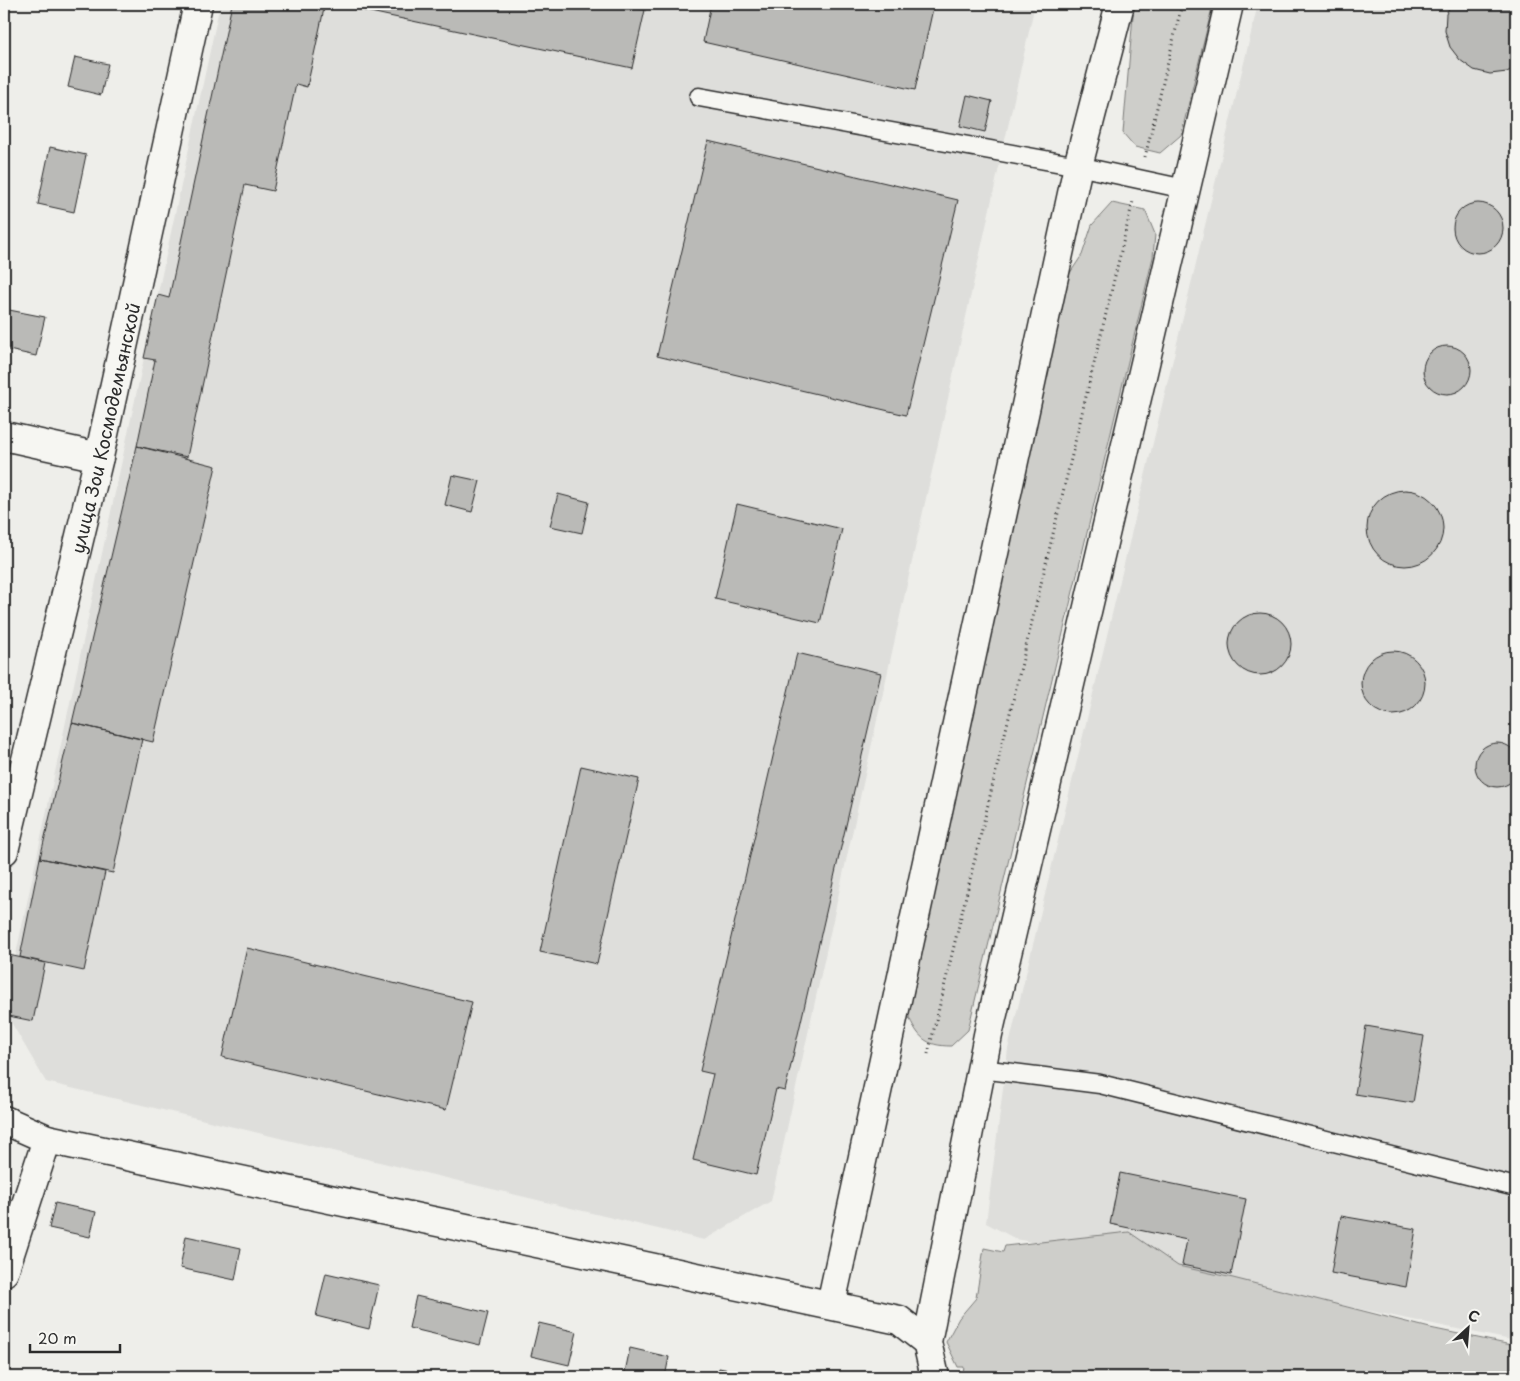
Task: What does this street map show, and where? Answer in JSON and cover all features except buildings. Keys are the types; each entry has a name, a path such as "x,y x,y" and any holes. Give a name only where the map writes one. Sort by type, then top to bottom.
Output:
{"street":[{"name":"улица Зои Космодемьянской","path":"4,851 99,457 198,4"},
{"path":"831,1304 1078,166 1120,4"},
{"path":"927,1342 981,1069 1229,4"},
{"path":"4,436 99,457"},
{"path":"4,1120 47,1139 831,1304 899,1320 927,1342 940,1376"},
{"path":"4,1272 47,1139"}],"lane":[{"path":"698,97 1078,166 1185,189"},
{"path":"981,1069 1100,1084 1516,1187"}],"path":[{"path":"1149,143 1182,4"},
{"path":"928,1054 1129,215"}],"shaded area":[{"path":"220,4 1035,4 771,1201 704,1240 46,1082 4,1010"},
{"path":"1134,4 1213,4 1181,135 1160,153 1135,147 1123,133"},
{"path":"1258,4 1516,4 1516,1341 1016,1239 986,1223 1008,1049"},
{"path":"1112,203 1145,210 1155,234 1153,257 968,1030 951,1046 942,1046 924,1039 915,1029 908,1015 1068,276 1082,255 1092,225"},
{"path":"1129,1232 1178,1266 1430,1328 1516,1346 1516,1377 962,1377 964,1367 958,1367 946,1342 959,1318 976,1298 984,1248 1003,1252 1005,1246"}]}
